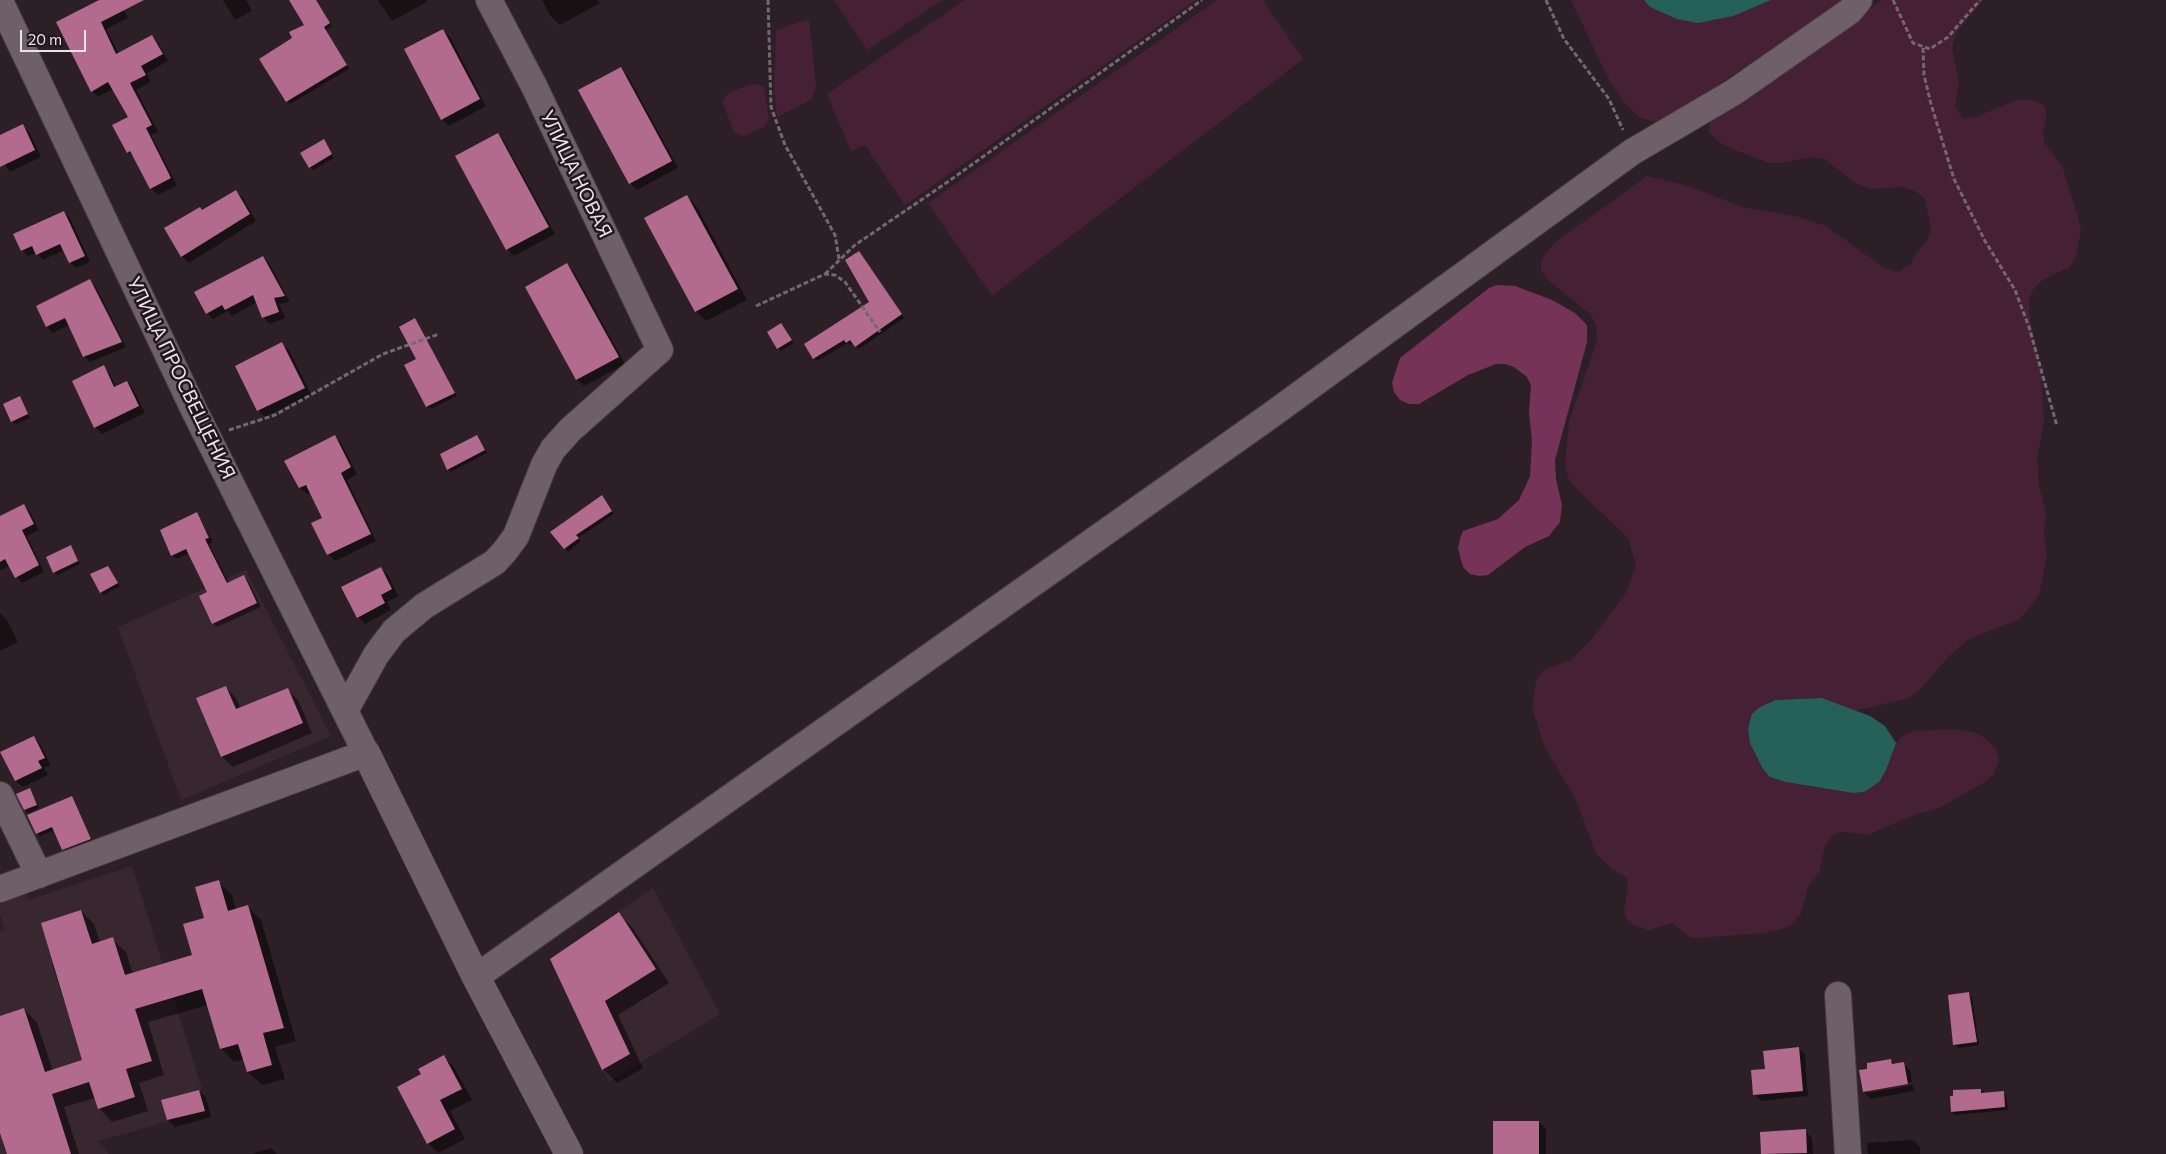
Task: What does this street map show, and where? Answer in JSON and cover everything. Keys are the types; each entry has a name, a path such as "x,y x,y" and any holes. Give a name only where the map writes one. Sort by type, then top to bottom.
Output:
{"street":[{"name":"УЛИЦА НОВАЯ","path":"346,709 376,655 394,631 424,606 495,562 506,551 516,536 544,465 553,449 570,430 660,350 534,86 489,0"},
{"path":"476,977 1267,418 1632,152 1734,92 1850,11 1859,0"},
{"name":"УЛИЦА ПРОСВЕЩЕНИЯ","path":"0,1 207,435 346,709 366,753"},
{"path":"0,889 366,753 476,977 569,1154"},
{"path":"0,794 39,875"},
{"path":"1838,995 1848,1154"}],"path":[{"path":"768,0 771,108 785,145 835,235 839,259"},
{"path":"756,306 825,274 855,244 949,181 1202,0"},
{"path":"1546,0 1564,39 1609,99 1632,152"},
{"path":"1893,0 1913,43 1930,49 1948,37 1980,0"},
{"path":"1923,48 1924,74 1931,104 1954,179 1985,242 2015,290 2029,327 2057,426"},
{"path":"825,274 835,275 845,282 880,332"},
{"path":"207,435 258,423 383,354 439,334"}],"shaded area":[{"path":"834,0 942,0 867,50"},
{"path":"965,0 1196,0 905,205 865,145 851,151 827,94"},
{"path":"1217,0 1263,0 1303,59 992,296 928,203"},
{"path":"1571,0 1644,0 1650,7 1763,4 1771,0 1845,0 1673,115 1655,122 1640,118 1623,101 1609,80"},
{"path":"1644,0 1771,0 1733,16 1698,23 1677,19 1650,7"},
{"path":"1882,0 1983,0 1956,33 1952,48 1959,82 1955,107 1963,119 1976,117 2016,100 2033,100 2045,106 2046,119 2043,131 2045,144 2062,166 2078,217 2081,229 2076,256 2070,267 2044,279 2034,288 2029,299 2029,313 2041,370 2044,421 2037,459 2039,485 2046,512 2044,533 2047,555 2039,595 2020,619 1969,639 1948,657 1921,689 1909,698 1855,711 1822,698 1776,700 1786,782 1853,793 1864,792 1886,770 1896,743 1902,736 1914,731 1953,729 1975,733 1985,738 1996,749 1999,760 1993,775 1985,782 1937,809 1916,814 1867,835 1845,832 1834,834 1825,846 1819,872 1809,885 1800,915 1792,924 1782,929 1764,933 1696,938 1690,937 1673,923 1648,930 1627,920 1624,909 1628,887 1626,877 1612,869 1596,853 1576,800 1544,746 1532,707 1536,681 1543,670 1571,660 1593,638 1626,593 1636,565 1628,538 1568,478 1565,464 1569,421 1597,340 1596,325 1590,314 1548,280 1541,270 1542,259 1553,244 1647,176 1685,185 1743,207 1799,217 1826,226 1884,268 1898,272 1911,264 1916,253 1926,242 1931,229 1925,199 1915,191 1902,187 1871,189 1857,184 1825,159 1811,157 1782,163 1769,163 1730,148 1719,142 1709,133 1710,120 1753,93"},
{"path":"809,19 816,86 811,100 777,117 774,86 776,30"},
{"path":"751,84 764,87 769,118 764,127 743,136 734,132 722,101 728,93"},
{"path":"1497,285 1515,286 1552,300 1575,313 1587,325 1587,342 1555,460 1556,479 1562,505 1560,522 1549,536 1525,547 1488,575 1479,576 1470,574 1463,567 1458,548 1460,539 1463,531 1498,519 1519,500 1526,485 1530,476 1532,440 1529,413 1531,385 1527,377 1514,367 1496,364 1468,375 1419,404 1409,404 1400,400 1394,392 1392,383 1400,358 1489,288"},
{"path":"246,570 331,736 181,800 118,627"},
{"path":"1822,698 1870,716 1885,726 1896,743 1886,770 1879,782 1864,792 1853,793 1786,782 1770,777 1763,769 1750,743 1748,729 1752,714 1760,707 1776,700"},
{"path":"132,866 202,1089 200,1090 205,1111 98,1141 109,1154 0,1154 0,932 5,930 0,915 0,901 26,894 28,900"},
{"path":"653,888 720,1014 610,1081 602,1070 550,959"}],"building":[{"path":"99,0 144,0 101,22 116,54 152,35 163,54 141,66 146,75 130,83 152,125 146,128 171,178 150,189 130,151 127,153 112,125 128,117 108,82 91,92 56,22"},
{"path":"289,0 316,0 330,23 324,27 347,65 286,102 259,59 292,38 289,32 304,25"},
{"path":"443,29 480,99 441,120 404,49"},
{"path":"621,67 672,161 629,184 578,90"},
{"path":"23,124 35,150 0,167 0,135"},
{"path":"498,133 549,227 506,250 455,156"},
{"path":"324,139 332,154 309,168 300,153"},
{"path":"236,190 250,214 181,257 164,228 200,207 202,210"},
{"path":"687,195 738,289 695,312 644,218"},
{"path":"64,211 85,256 69,263 60,244 36,255 32,246 21,251 13,234"},
{"path":"859,251 902,314 855,347 850,340 846,343 844,340 813,359 804,344 869,302 845,260"},
{"path":"263,256 285,296 274,298 279,312 262,318 253,295 225,310 222,305 206,314 194,292"},
{"path":"567,263 619,357 576,380 525,287"},
{"path":"90,279 122,342 83,357 65,318 46,327 36,306"},
{"path":"415,318 455,393 426,407 404,365 416,359 399,327"},
{"path":"781,323 792,340 777,349 767,332"},
{"path":"282,342 305,388 257,411 235,366"},
{"path":"104,365 114,387 127,381 139,406 94,428 72,381"},
{"path":"20,396 28,414 11,422 3,404"},
{"path":"335,435 351,467 341,473 371,534 327,555 311,523 322,518 306,485 299,488 284,461"},
{"path":"477,435 485,450 447,470 440,454"},
{"path":"602,495 612,511 576,535 579,538 564,549 550,532"},
{"path":"24,504 34,524 22,530 39,565 15,578 5,559 0,562 0,516"},
{"path":"197,512 209,538 205,539 227,583 244,575 257,603 212,624 199,596 207,592 186,549 171,556 160,530"},
{"path":"71,545 78,561 53,573 46,557"},
{"path":"108,566 118,583 100,593 90,574"},
{"path":"381,567 392,589 381,595 385,603 357,618 341,587"},
{"path":"226,686 236,709 288,688 303,723 221,757 196,698"},
{"path":"34,736 45,758 38,761 42,768 15,781 0,752"},
{"path":"30,788 37,805 24,810 16,794"},
{"path":"72,796 91,839 62,850 52,827 36,834 27,815"},
{"path":"219,880 228,911 248,905 284,1028 263,1033 272,1065 247,1072 238,1044 220,1049 202,989 135,1009 152,1061 126,1069 135,1097 98,1109 89,1082 52,1094 71,1154 7,1154 0,1133 0,1016 24,1008 45,1072 82,1060 41,923 81,910 92,944 113,937 125,975 192,955 183,924 204,918 195,887"},
{"path":"619,912 656,969 605,1001 630,1054 602,1070 550,959"},
{"path":"1969,992 1977,1042 1953,1045 1948,995"},
{"path":"1799,1047 1803,1091 1753,1095 1751,1070 1765,1069 1763,1051"},
{"path":"444,1055 462,1089 440,1100 455,1129 427,1144 397,1087 421,1074 418,1069"},
{"path":"1891,1059 1892,1064 1904,1062 1908,1084 1863,1092 1859,1070 1867,1069 1867,1063"},
{"path":"1981,1089 1981,1093 2004,1091 2005,1107 1951,1112 1950,1096 1953,1096 1953,1090"},
{"path":"199,1090 205,1111 167,1120 161,1100"},
{"path":"1493,1121 1539,1121 1539,1154 1493,1154"},
{"path":"1806,1129 1807,1153 1761,1154 1760,1132"}]}
